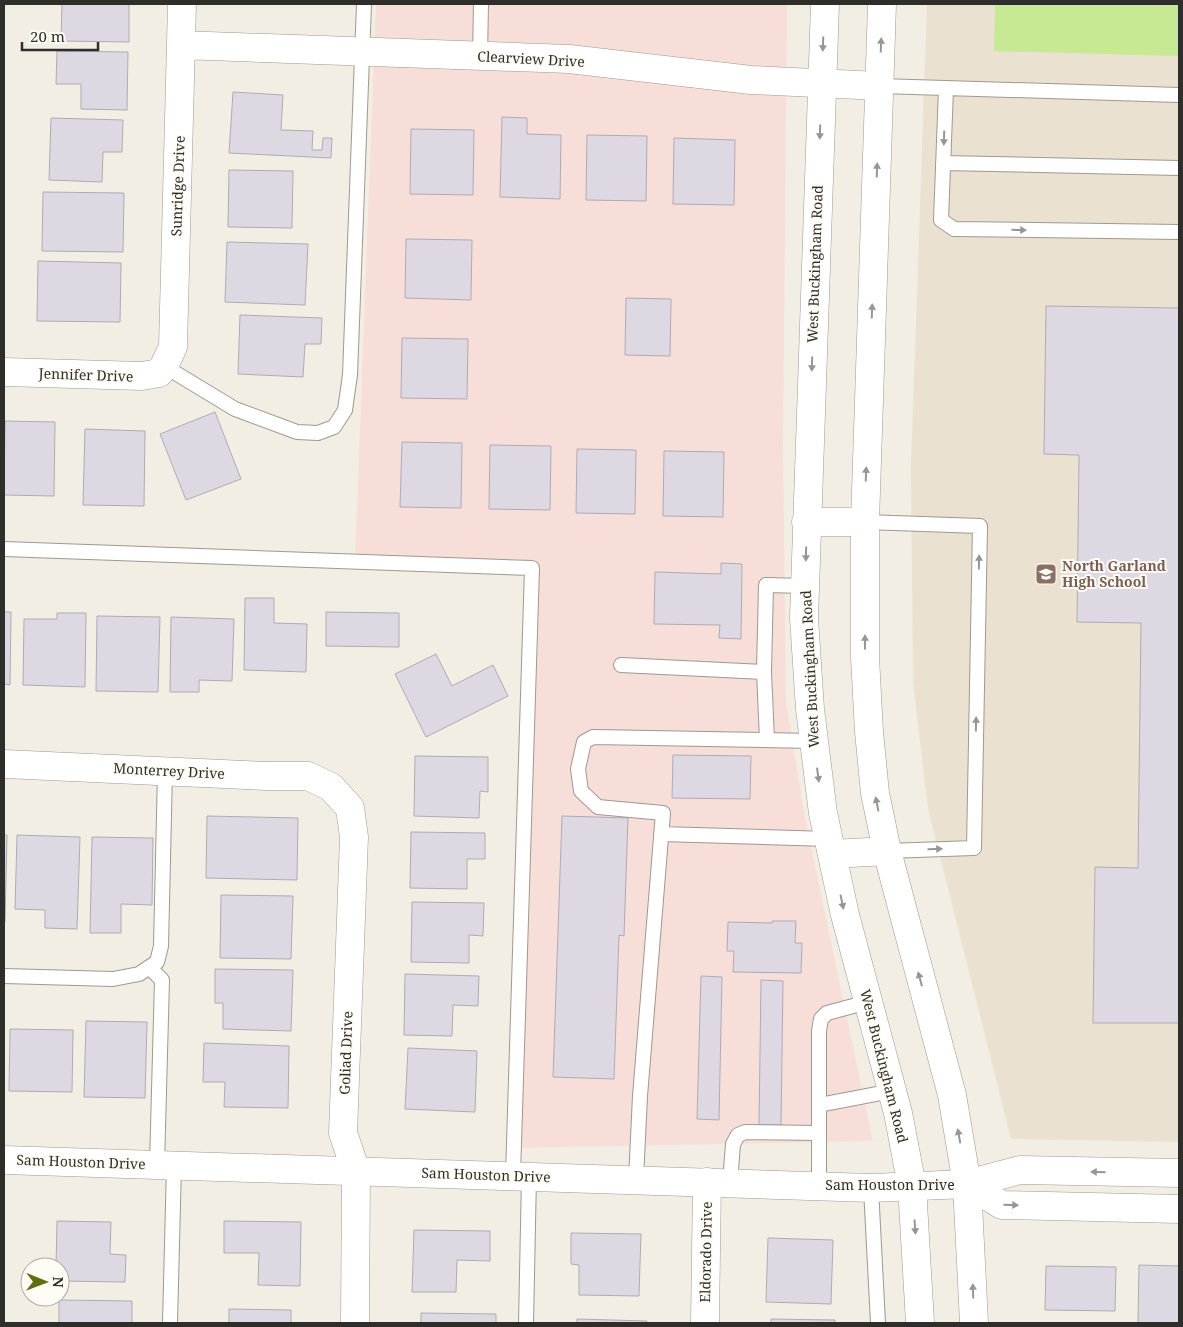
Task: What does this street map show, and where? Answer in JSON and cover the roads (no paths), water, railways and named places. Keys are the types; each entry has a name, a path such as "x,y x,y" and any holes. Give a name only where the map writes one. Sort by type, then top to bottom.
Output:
{"street":[{"name":"Sunridge Drive","path":"164,366 173,347 182,4"},
{"name":"West Buckingham Road","path":"825,4 806,522 804,618 810,709 823,813 830,846 845,915 892,1091 912,1186 920,1323"},
{"path":"882,4 865,522 865,657 869,732 875,793 886,851 952,1095 967,1184 974,1323"},
{"name":"Clearview Drive","path":"181,45 569,59 688,71 751,80 880,86"},
{"name":"Jennifer Drive","path":"4,372 142,376 159,373 164,366"},
{"path":"806,522 865,522"},
{"name":"Monterrey Drive","path":"4,764 267,776 308,776 331,787"},
{"name":"Goliad Drive","path":"331,787 350,808 354,837 342,1133 356,1170 355,1323"},
{"path":"830,846 886,851"},
{"name":"Sam Houston Drive","path":"4,1160 870,1188 967,1184 1020,1170 1179,1173"},
{"name":"Eldorado Drive","path":"705,1323 719,1182"},
{"name":"Sam Houston Drive","path":"967,1184 1002,1205 1179,1208"}],"lane":[{"path":"164,366 235,409 297,432 318,433 334,427 345,410 350,375 364,4"},
{"path":"480,56 481,4"},
{"path":"880,86 1179,95"},
{"path":"946,89 941,220 954,229 1179,232"},
{"path":"943,163 1179,168"},
{"path":"865,522 980,526 974,848 886,851"},
{"path":"4,549 532,568 521,1176 526,1323"},
{"path":"767,740 764,672 766,585 805,586"},
{"path":"621,665 764,672"},
{"path":"636,1179 640,1096 663,812 598,807 581,791 578,769 584,742 592,738 813,741"},
{"path":"4,976 113,979 138,974 157,962 161,946 165,771"},
{"path":"662,834 830,846"},
{"path":"150,968 162,980 170,1323"},
{"path":"818,1186 819,1031 821,1019 827,1012 868,1002"},
{"path":"819,1106 892,1091"},
{"path":"719,1182 738,1135 746,1132 819,1133"},
{"path":"870,1188 878,1323"}],"place":[{"name":"North Garland High School","path":"1046,574"}]}
